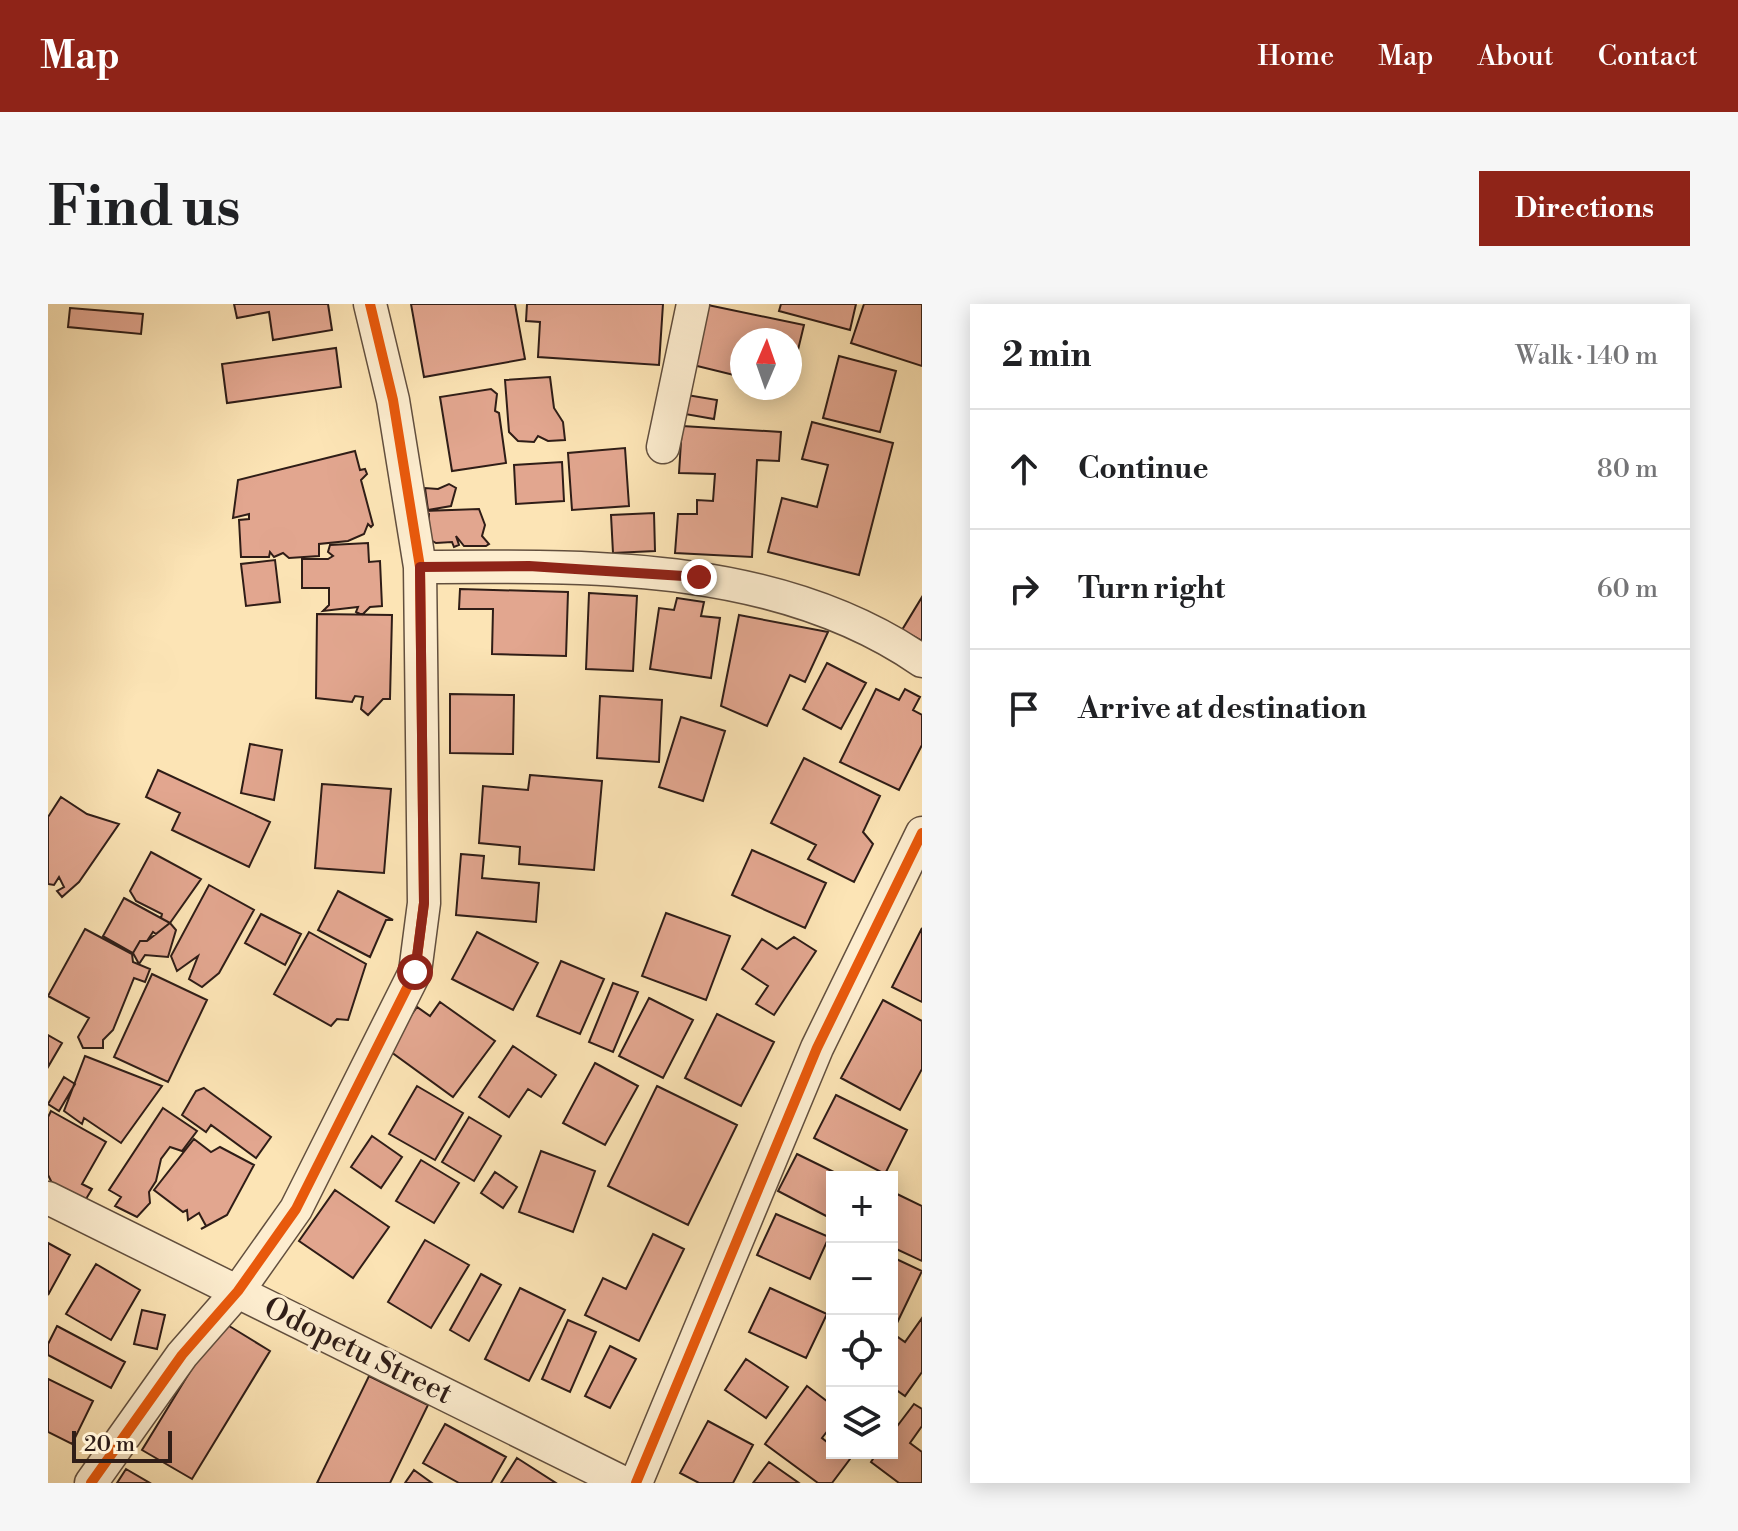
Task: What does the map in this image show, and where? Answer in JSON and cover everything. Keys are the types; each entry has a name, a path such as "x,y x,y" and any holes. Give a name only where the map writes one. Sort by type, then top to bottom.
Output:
{"street":[{"path":"91,1483 182,1355 238,1291 296,1209 415,972 424,903 420,567 393,400 370,304"},
{"path":"663,447 693,304"},
{"path":"420,567 529,566 699,577 764,590 887,636 922,661"},
{"path":"636,1483 817,1048 922,833"},
{"name":"Odopetu Street","path":"48,1198 624,1483"}],"building":[{"path":"234,304 328,304 332,330 273,340 269,312 237,318"},
{"path":"411,304 515,304 525,359 424,377"},
{"path":"527,304 663,304 659,365 538,357 540,322 526,321"},
{"path":"703,304 804,325 802,333 802,328 730,328 730,374 689,364"},
{"path":"781,304 856,304 850,330 779,311"},
{"path":"864,304 922,304 922,366 851,343"},
{"path":"70,308 143,314 141,334 68,327"},
{"path":"336,348 341,387 227,403 222,364"},
{"path":"839,356 896,371 880,432 823,418"},
{"path":"550,377 554,408 563,422 565,440 548,441 538,436 534,442 518,441 509,432 505,380"},
{"path":"491,389 497,394 495,411 499,413 506,463 452,471 440,397"},
{"path":"687,395 717,400 714,419 685,414"},
{"path":"812,422 893,443 859,575 768,552 782,498 817,507 828,465 802,459"},
{"path":"682,426 781,432 779,461 757,460 752,557 675,553 678,514 697,514 697,500 713,501 715,474 679,473"},
{"path":"625,448 629,506 572,510 568,453"},
{"path":"355,451 360,470 365,469 367,474 361,480 373,525 368,524 364,534 348,541 319,544 319,556 289,558 283,553 274,557 270,552 269,557 241,557 239,520 249,519 249,514 233,518 238,480"},
{"path":"562,462 564,501 516,504 514,465"},
{"path":"449,484 456,488 451,506 428,510 425,488 438,489"},
{"path":"479,509 485,525 482,536 489,544 486,546 464,546 456,536 459,545 454,547 452,542 436,543 427,538 429,514 424,511"},
{"path":"654,513 655,551 613,553 611,515"},
{"path":"368,543 369,562 380,561 382,606 370,607 362,615 356,612 358,607 323,611 329,605 329,588 302,588 302,559 328,559 333,556 328,552 330,545"},
{"path":"275,560 280,602 246,606 241,564"},
{"path":"460,589 568,592 566,656 492,654 493,609 459,609"},
{"path":"589,593 637,596 633,671 586,669"},
{"path":"922,597 922,641 902,630"},
{"path":"677,598 704,602 701,616 720,618 711,678 650,669 659,608 674,610"},
{"path":"317,614 392,615 390,699 383,699 368,715 361,709 363,697 355,696 352,702 316,698"},
{"path":"739,615 828,632 805,682 790,675 767,726 721,706"},
{"path":"827,663 866,683 841,729 803,709"},
{"path":"876,689 899,700 905,689 920,697 913,710 922,715 922,745 899,790 840,762"},
{"path":"450,694 514,695 513,754 450,753"},
{"path":"600,696 662,700 659,762 597,758"},
{"path":"681,717 725,731 703,801 659,787"},
{"path":"250,744 282,750 274,800 241,793"},
{"path":"804,758 880,796 863,832 873,844 854,882 808,859 816,845 771,823"},
{"path":"158,770 270,822 249,867 172,830 180,813 146,797"},
{"path":"530,775 602,781 594,870 519,864 520,847 479,843 483,786 528,790"},
{"path":"322,784 391,789 384,873 315,868"},
{"path":"61,797 87,814 119,824 79,882 62,897 57,891 64,887 59,877 54,885 48,884 48,817"},
{"path":"752,850 826,883 805,928 732,895"},
{"path":"151,852 201,879 170,923 161,918 162,914 136,901 130,891"},
{"path":"461,854 484,856 482,878 539,883 536,922 456,915"},
{"path":"209,885 254,910 219,973 202,987 189,979 198,956 177,971 171,956"},
{"path":"338,891 393,920 386,920 370,957 318,930"},
{"path":"124,898 170,923 156,934 153,932 147,941 140,941 133,953 103,936"},
{"path":"666,913 730,936 706,1000 642,976"},
{"path":"261,914 301,934 285,965 245,943"},
{"path":"170,923 176,930 168,957 145,955 139,964 133,953 140,941 147,941"},
{"path":"922,928 922,1002 892,987"},
{"path":"85,929 132,954 133,962 150,969 145,982 134,978 113,1030 103,1040 103,1048 83,1048 78,1037 89,1018 48,996"},
{"path":"309,932 366,964 348,1020 337,1019 331,1026 274,994"},
{"path":"477,932 538,963 513,1010 452,979"},
{"path":"794,937 816,951 774,1015 756,1004 768,986 742,969 762,939 777,949"},
{"path":"561,961 604,979 580,1034 537,1016"},
{"path":"152,974 207,1000 168,1082 114,1057"},
{"path":"613,983 638,992 613,1052 589,1042"},
{"path":"649,998 693,1020 663,1078 619,1056"},
{"path":"883,1000 922,1021 922,1069 900,1110 841,1078"},
{"path":"440,1002 495,1041 453,1097 387,1049 417,1007 430,1016"},
{"path":"717,1014 774,1042 741,1106 685,1078"},
{"path":"48,1035 62,1043 48,1067"},
{"path":"513,1046 556,1075 541,1097 528,1089 509,1117 479,1097"},
{"path":"85,1056 162,1086 121,1143 84,1118 82,1124 64,1111"},
{"path":"595,1063 638,1086 605,1145 563,1123"},
{"path":"64,1077 75,1084 59,1111 48,1104"},
{"path":"417,1086 463,1113 435,1160 389,1134"},
{"path":"657,1086 737,1125 688,1225 608,1186"},
{"path":"204,1088 271,1137 256,1158 211,1125 206,1132 182,1115 196,1091"},
{"path":"836,1095 907,1130 886,1171 879,1171 814,1138"},
{"path":"163,1108 197,1131 182,1151 170,1147 161,1159 156,1181 149,1192 150,1203 137,1217 115,1206 121,1197 109,1190"},
{"path":"51,1111 106,1142 82,1184 92,1189 86,1199 52,1183 48,1175 48,1117"},
{"path":"469,1117 501,1136 474,1181 442,1162"},
{"path":"372,1136 402,1157 381,1188 351,1167"},
{"path":"194,1139 211,1152 220,1147 254,1165 227,1215 201,1229 206,1226 199,1213 188,1220 187,1210 183,1212 154,1190"},
{"path":"541,1151 595,1171 573,1232 519,1212"},
{"path":"797,1154 832,1171 826,1171 826,1216 778,1191"},
{"path":"421,1160 459,1183 434,1223 396,1201"},
{"path":"495,1172 517,1187 503,1208 481,1193"},
{"path":"335,1190 389,1227 353,1278 299,1241"},
{"path":"898,1194 922,1206 922,1261 898,1250"},
{"path":"776,1214 826,1236 826,1244 810,1279 757,1255"},
{"path":"653,1234 684,1249 639,1341 585,1315 603,1278 626,1289"},
{"path":"425,1240 469,1265 431,1328 388,1302"},
{"path":"48,1243 70,1255 48,1295"},
{"path":"898,1260 922,1271 898,1321"},
{"path":"96,1264 140,1290 111,1340 66,1314"},
{"path":"481,1274 501,1285 469,1341 450,1330"},
{"path":"520,1288 565,1310 529,1381 485,1359"},
{"path":"770,1288 826,1314 806,1358 749,1332"},
{"path":"142,1310 165,1315 157,1349 134,1344"},
{"path":"922,1318 922,1372 905,1396 898,1391 898,1337 905,1342"},
{"path":"568,1320 596,1332 570,1392 542,1379"},
{"path":"221,1321 270,1351 192,1479 142,1450"},
{"path":"57,1326 125,1362 111,1388 48,1355 48,1344"},
{"path":"610,1346 636,1359 610,1408 585,1396"},
{"path":"746,1359 788,1387 766,1418 725,1390"},
{"path":"369,1376 428,1405 390,1483 317,1483"},
{"path":"48,1379 93,1401 72,1444 48,1432"},
{"path":"807,1386 826,1400 826,1433 822,1438 826,1441 826,1459 850,1459 832,1483 818,1483 765,1444"},
{"path":"914,1404 922,1409 922,1426 910,1443 922,1452 922,1483 899,1483 871,1462 873,1459 898,1459 898,1425"},
{"path":"708,1421 753,1445 733,1483 699,1483 680,1473"},
{"path":"445,1424 506,1457 491,1483 459,1483 423,1463"},
{"path":"517,1458 556,1483 501,1483"},
{"path":"769,1462 799,1483 753,1483"},
{"path":"126,1469 150,1483 117,1483"},
{"path":"414,1470 432,1483 405,1483"}],"cycle path":[{"path":"91,1483 182,1355 238,1291 296,1209 415,972 424,903 420,567 393,400 370,304"},
{"path":"636,1483 817,1048 922,833"}],"route":[{"path":"415,972 424,903 424,669 420,567 529,566 699,577"}]}
